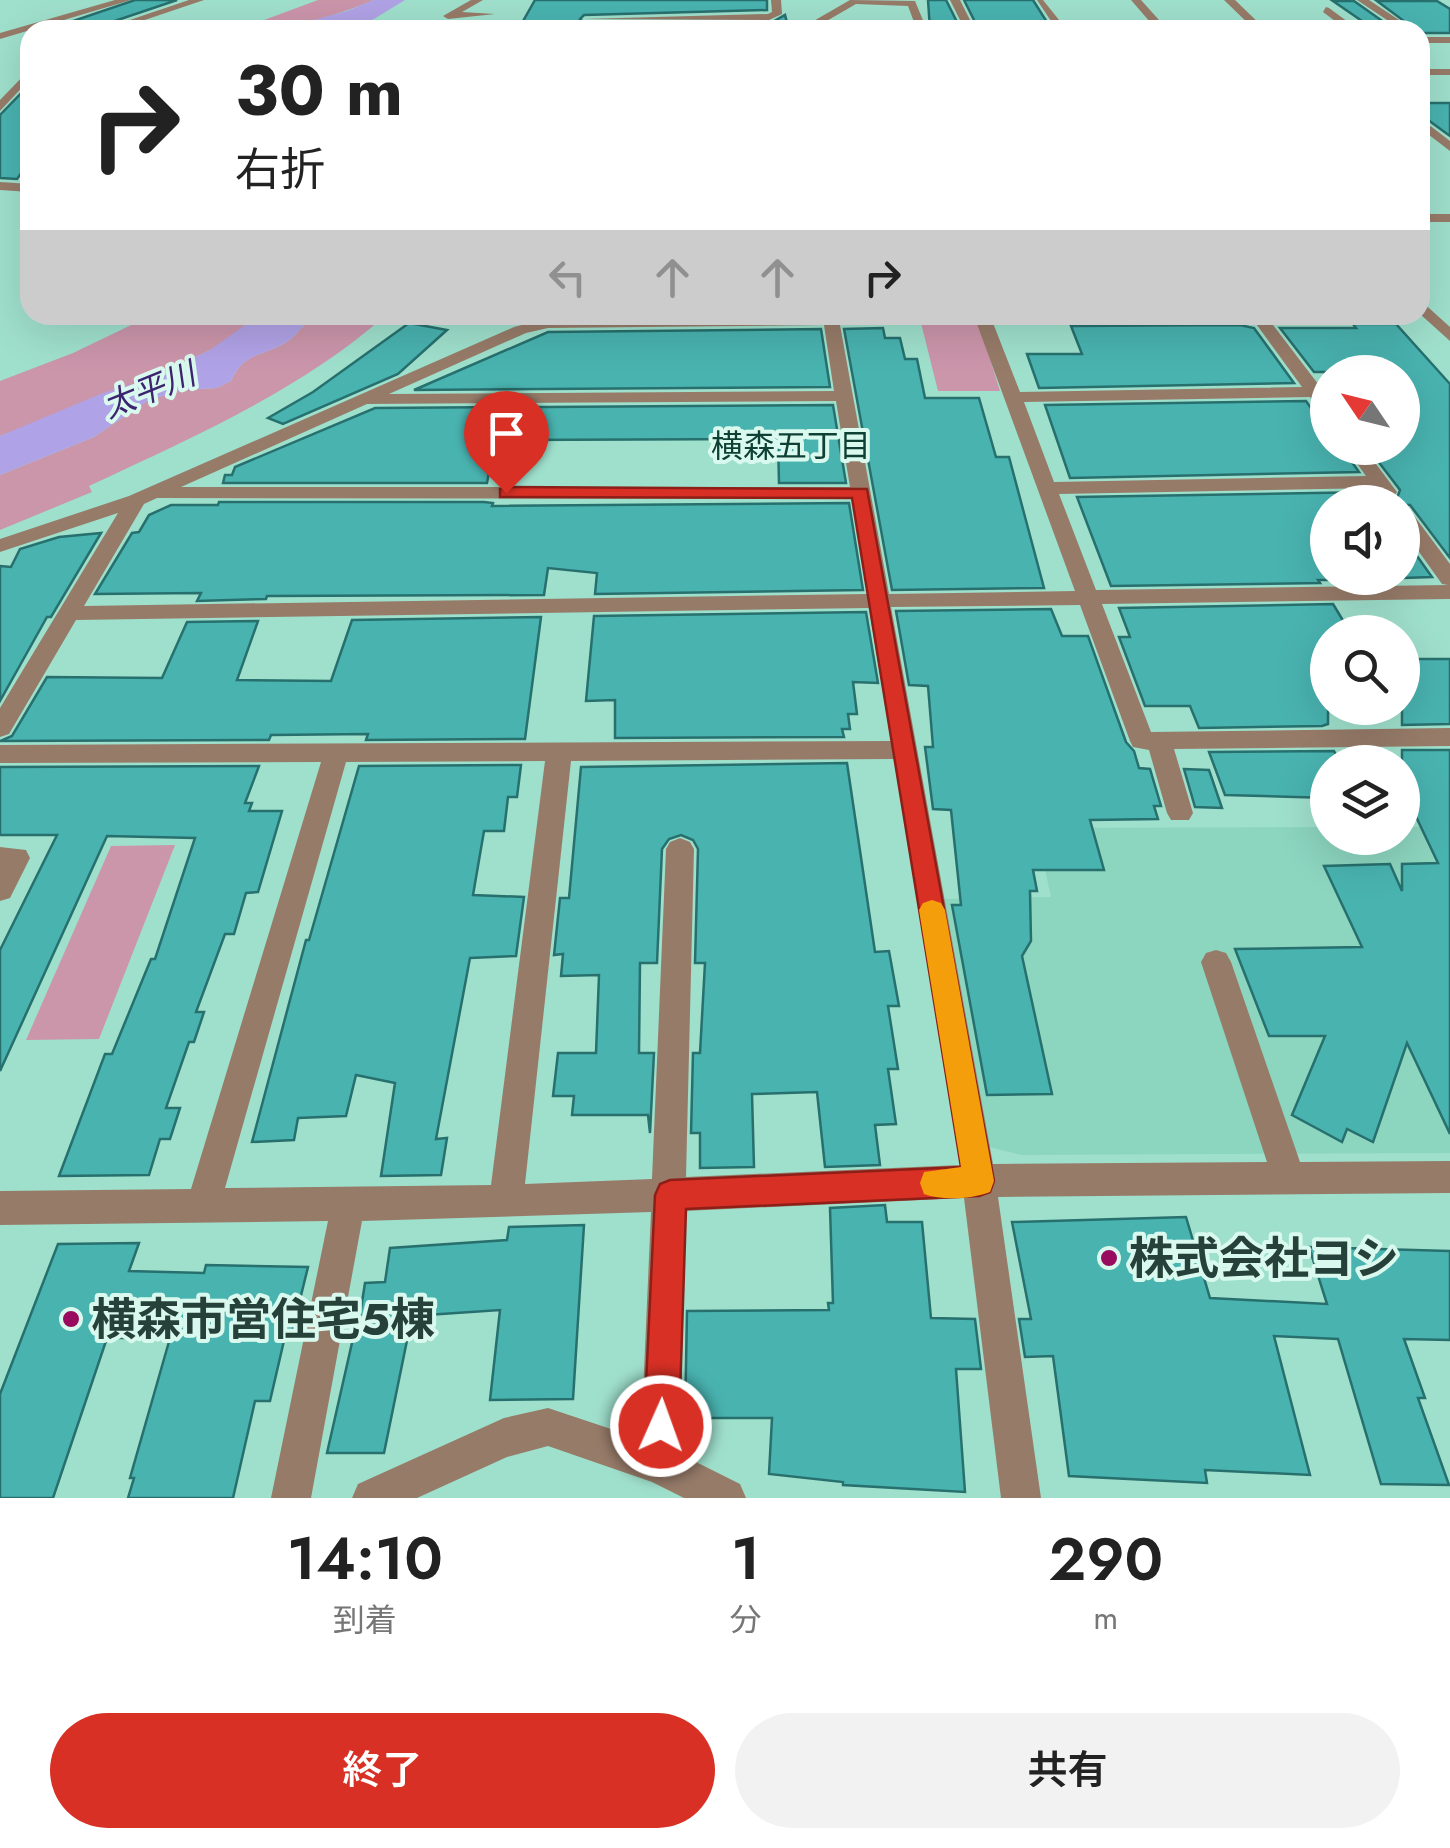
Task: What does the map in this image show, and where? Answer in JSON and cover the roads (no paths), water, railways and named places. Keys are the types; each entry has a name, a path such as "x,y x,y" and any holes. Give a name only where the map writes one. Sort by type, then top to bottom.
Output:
{"street":[{"path":"57,20 126,0"},
{"path":"136,20 199,0"},
{"path":"478,0 448,16 490,14"},
{"path":"709,20 769,18 777,14 776,0"},
{"path":"1136,0 1154,20"},
{"path":"1229,0 1250,20"},
{"path":"1362,0 1393,20"},
{"path":"822,20 858,1 912,2 918,20"},
{"path":"1326,10 1340,20"},
{"path":"12,20 20,22"},
{"path":"0,107 7,90"},
{"path":"1430,317 1450,336"},
{"path":"0,546 144,497 541,325"},
{"path":"831,325 979,1181 1021,1498"},
{"path":"986,325 1142,741 1450,738"},
{"path":"1269,325 1310,386"},
{"path":"1014,397 1310,392"},
{"path":"362,400 844,396"},
{"path":"1367,465 1382,485"},
{"path":"1048,488 1380,482"},
{"path":"144,497 860,492"},
{"path":"0,728 144,497"},
{"path":"1420,538 1450,579"},
{"path":"71,613 1450,592"},
{"path":"1159,741 1180,813"},
{"path":"0,754 904,750"},
{"path":"506,1202 558,751"},
{"path":"203,1205 336,753"},
{"path":"660,1465 680,849"},
{"path":"0,858 16,858 0,890"},
{"path":"1216,962 1289,1178"},
{"path":"0,1208 506,1202 979,1181 1450,1177"},
{"path":"291,1498 348,1205"},
{"path":"372,1498 504,1438 548,1427 660,1465 726,1498"}],"water":[{"path":"374,0 405,0 372,20 314,20"},
{"name":"太平川","path":"245,325 304,325 288,341 242,364 231,381 217,388 181,390 147,401 94,437 0,475 0,436 103,393 149,379 210,350"}],"place":[{"name":"株式会社ヨシ","path":"1109,1258"},
{"name":"横森市営住宅5棟","path":"71,1319"}],"district":[{"name":"横森五丁目","path":"791,446"}]}
